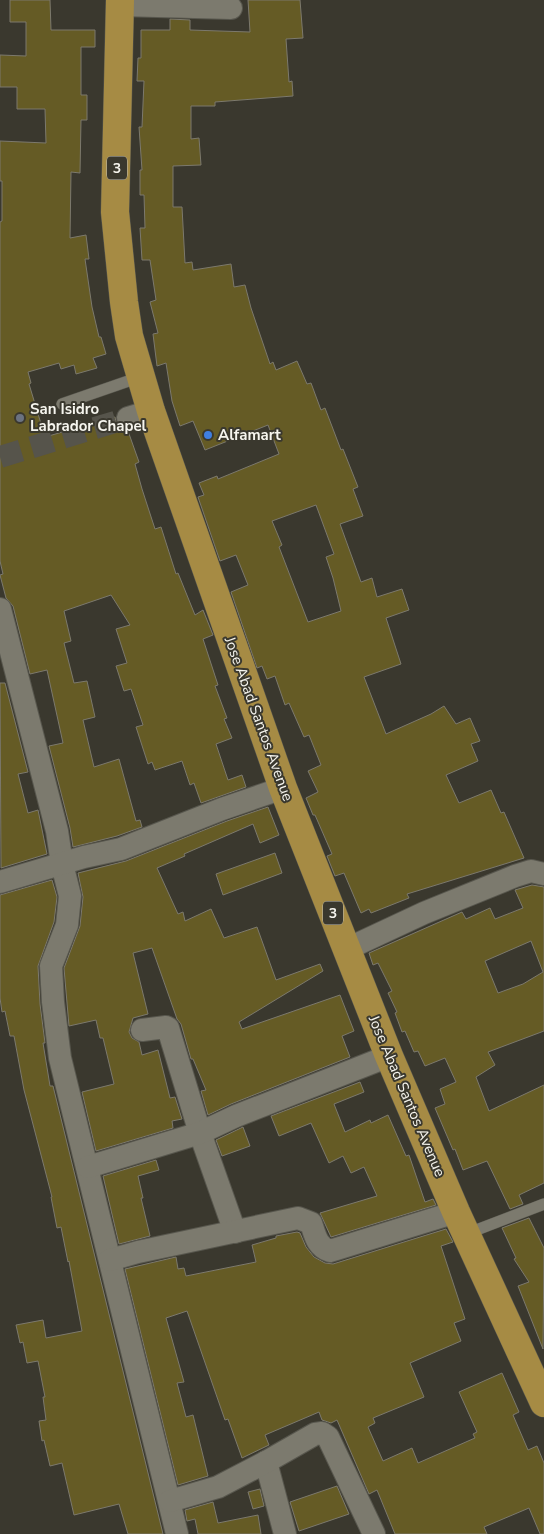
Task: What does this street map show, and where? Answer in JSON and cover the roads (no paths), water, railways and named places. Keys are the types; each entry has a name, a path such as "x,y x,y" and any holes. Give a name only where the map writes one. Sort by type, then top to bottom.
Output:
{"highway":[{"name":"Jose Abad Santos Avenue","path":"120,3 116,221 127,328 140,377 139,414 388,1056 461,1223 544,1403"}],"street":[{"path":"120,3 231,8"},
{"path":"0,609 56,831 70,896 67,925 51,966 60,1058 178,1534"},
{"path":"0,882 121,849 283,788"},
{"path":"347,949 424,913 515,876 531,871 544,874"},
{"path":"142,1030 168,1028 200,1133 235,1232"},
{"path":"88,1167 200,1133 236,1116 388,1056"},
{"path":"110,1260 138,1252 298,1218 311,1223 319,1244 324,1249 330,1251 461,1223"},
{"path":"170,1501 218,1487 315,1434 322,1433 328,1437 374,1534"},
{"path":"266,1462 285,1534"}],"lane":[{"path":"62,404 140,377"},
{"path":"461,1223 544,1204"}],"tunnel":[{"path":"0,457 128,418"}],"place":[{"name":"San Isidro Labrador Chapel","path":"20,418"},
{"name":"Alfamart","path":"208,435"}]}
